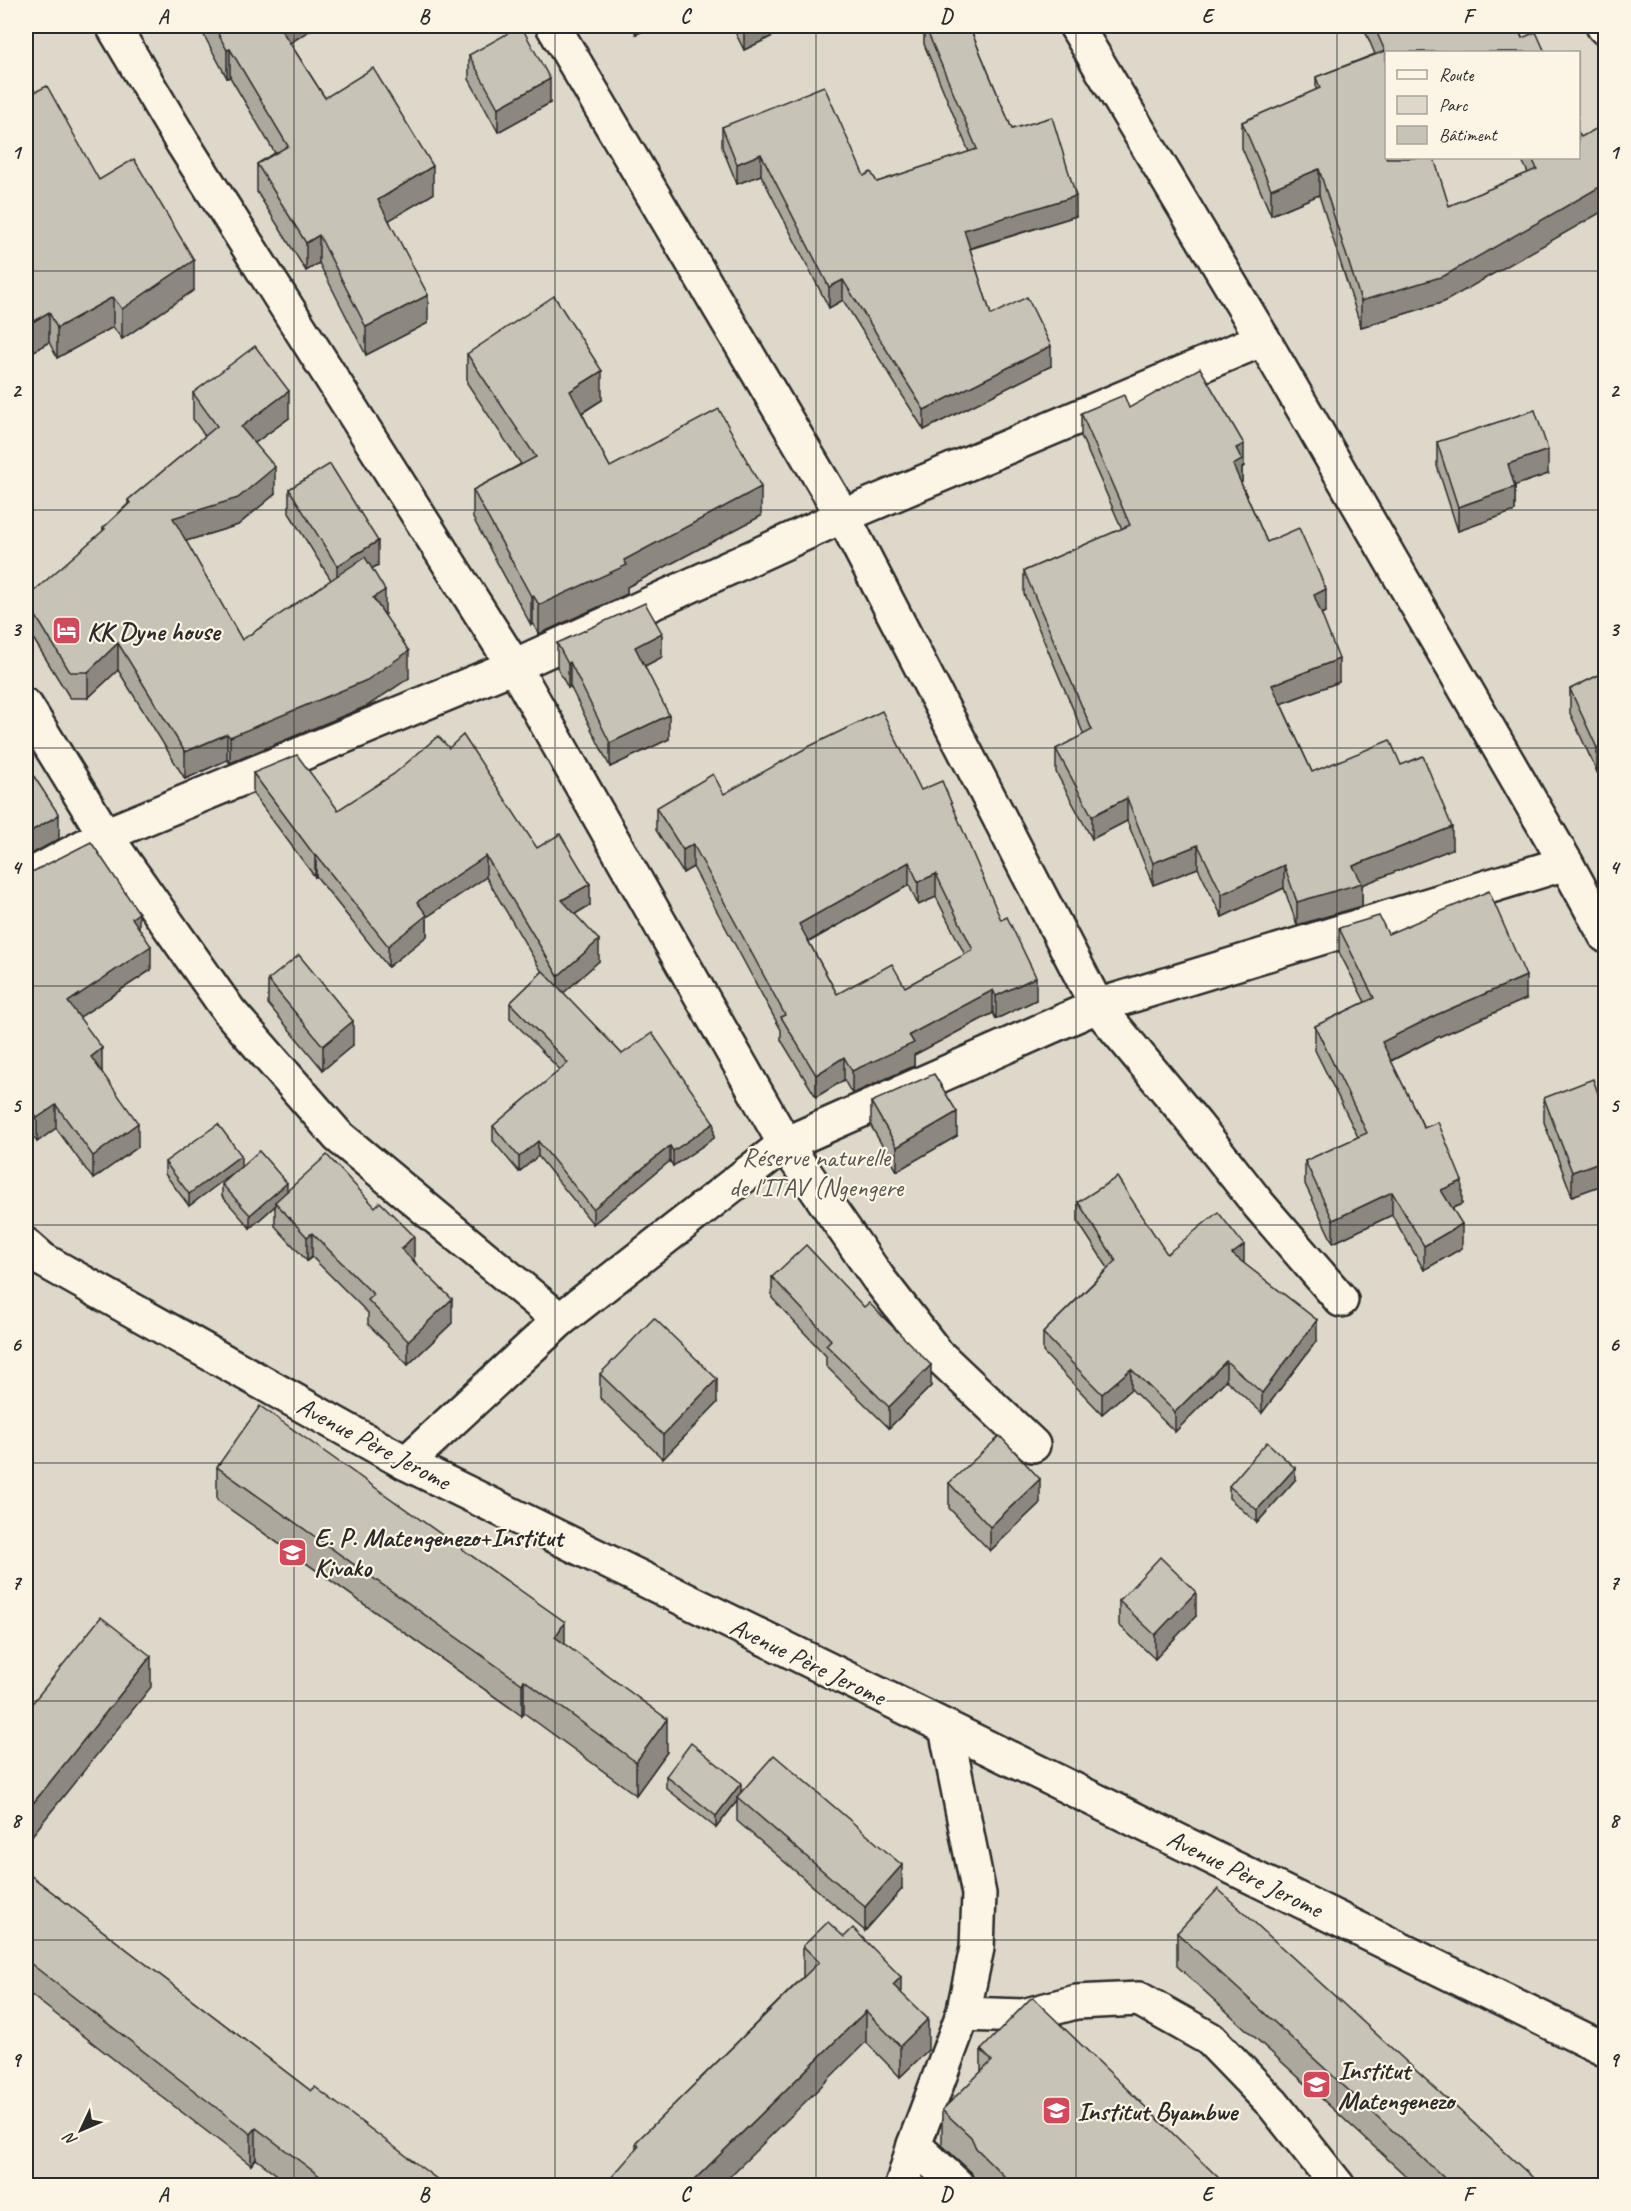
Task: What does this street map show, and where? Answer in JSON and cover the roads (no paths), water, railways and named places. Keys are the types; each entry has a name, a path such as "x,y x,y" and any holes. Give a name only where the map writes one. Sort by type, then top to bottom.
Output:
{"street":[{"path":"112,26 182,142 514,666 785,1144 878,1278 937,1354 1033,1445"},
{"path":"553,26 843,516 1097,1006 1196,1125 1258,1205 1341,1300"},
{"path":"1076,26 1263,339 1566,863 1605,936"},
{"path":"26,878 105,835 514,666 843,516 1263,339"},
{"path":"26,706 105,835 229,1011 338,1136 560,1320"},
{"path":"406,1463 560,1320 785,1144 1097,1006 1566,863"},
{"name":"Avenue Père Jerome","path":"26,1245 43,1260 406,1463 1605,2050"},
{"path":"902,2186 914,2145 963,2014 978,1948 979,1894 946,1728"},
{"path":"963,2014 1023,2016 1076,2002 1139,1999 1210,2040 1273,2104 1338,2186"},
{"path":"914,2145 958,2186"}],"place":[{"name":"KK Dyne house","path":"66,631"},
{"name":"E. P. Matengenezo+Institut Kivako","path":"293,1552"},
{"name":"Institut Matengenezo","path":"1317,2085"},
{"name":"Institut Byambwe","path":"1056,2111"}],"park label":[{"name":"Réserve naturelle de l'ITAV (Ngengere","path":"816,1172"}]}
